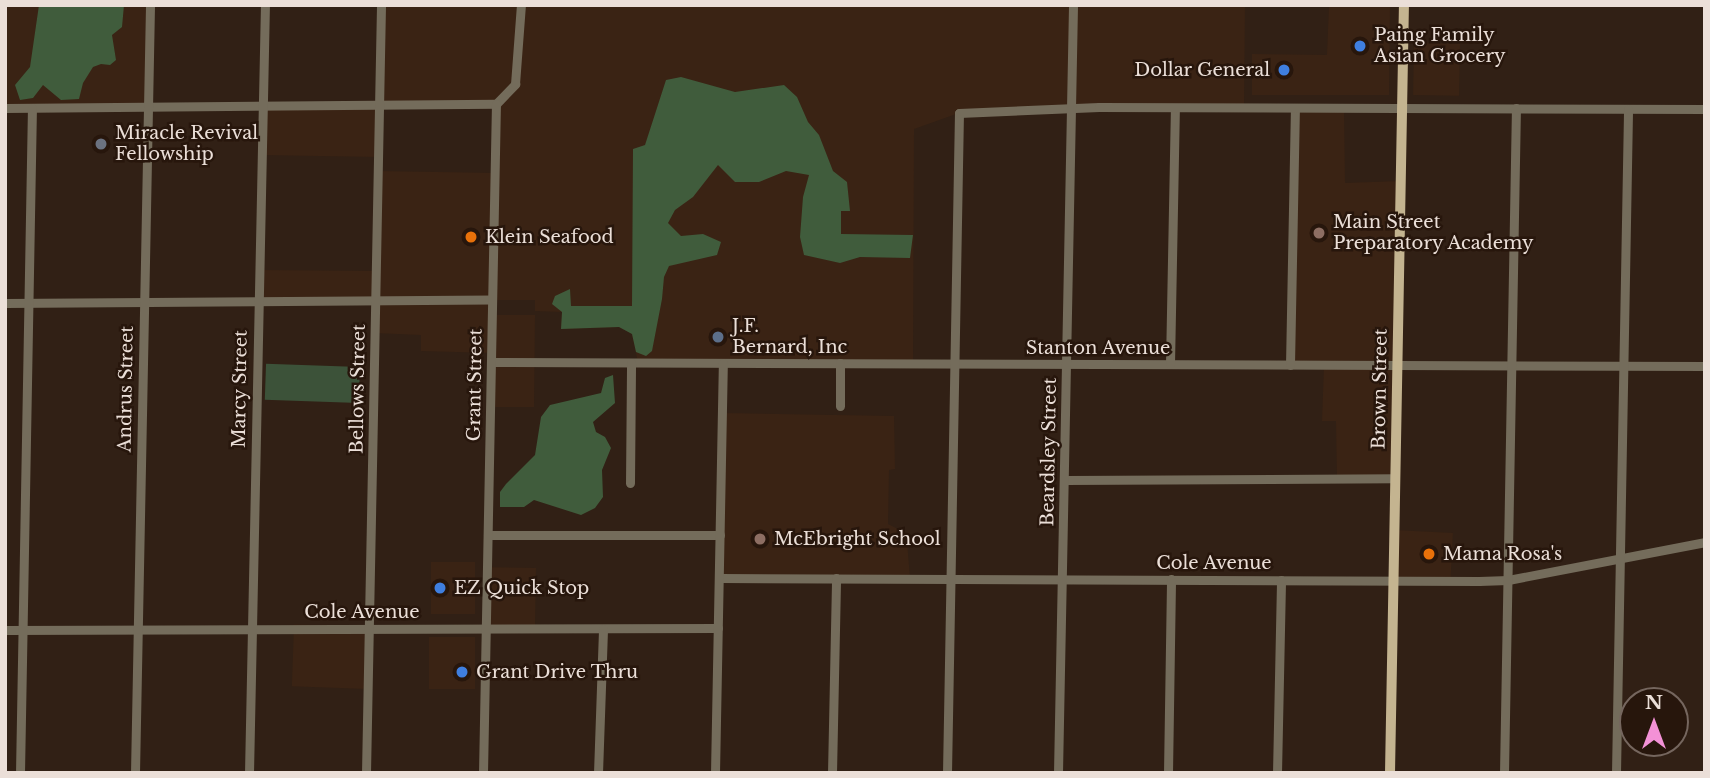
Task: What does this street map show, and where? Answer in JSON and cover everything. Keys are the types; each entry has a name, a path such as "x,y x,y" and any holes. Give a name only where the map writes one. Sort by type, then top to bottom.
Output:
{"main road":[{"name":"Brown Street","path":"1390,773 1404,5"}],"street":[{"name":"Andrus Street","path":"135,773 150,5"},
{"name":"Marcy Street","path":"249,773 265,5"},
{"name":"Bellows Street","path":"366,773 381,5"},
{"path":"5,108 496,104 515,84 522,5"},
{"name":"Beardsley Street","path":"1058,773 1073,5"},
{"name":"Grant Street","path":"483,773 496,104"},
{"path":"947,773 959,113 1032,112 1071,107 1705,109"},
{"path":"20,773 32,108"},
{"path":"1170,364 1175,108"},
{"path":"1290,365 1295,108"},
{"path":"1504,773 1516,108"},
{"path":"1616,773 1628,109"},
{"path":"5,303 492,300"},
{"name":"Stanton Avenue","path":"491,362 1705,366"},
{"path":"630,483 631,363"},
{"path":"715,773 723,363"},
{"path":"840,363 840,406"},
{"path":"1065,480 1395,478"},
{"path":"488,535 720,534"},
{"name":"Cole Avenue","path":"720,578 1508,580 1705,542"},
{"path":"832,773 836,578"},
{"path":"1168,773 1171,579"},
{"path":"1277,773 1281,579"},
{"name":"Cole Avenue","path":"5,630 486,626 718,628"},
{"path":"598,773 603,629"}],"shaded area":[{"path":"5,5 150,5 150,108 5,108"},
{"path":"381,5 1245,5 1244,108 959,113 914,129 913,364 638,363 632,334 619,327 561,329 562,312 535,311 535,300 492,300 492,315 535,315 534,407 490,407 491,353 421,351 421,335 374,333 376,302 257,302 258,270 375,271 378,171 495,173 496,105 379,106 378,157 261,155 262,108 379,105"},
{"path":"1329,5 1390,5 1389,95 1252,95 1252,54 1327,55"},
{"path":"1414,43 1460,44 1459,96 1413,95"},
{"path":"1295,108 1344,108 1345,183 1401,181 1395,478 1337,479 1336,421 1322,421 1324,365 1290,365"},
{"path":"722,413 894,416 895,469 889,470 888,524 902,531 907,541 910,578 720,578"},
{"path":"1394,530 1453,533 1450,584 1391,581"},
{"path":"431,562 475,562 475,614 431,614"},
{"path":"487,567 536,568 535,626 486,625"},
{"path":"294,624 369,627 367,689 292,686"},
{"path":"429,637 475,637 475,689 429,689"}],"green space":[{"path":"39,5 124,5 122,27 112,35 116,60 110,65 93,67 83,83 79,99 61,100 43,85 33,98 20,100 15,85 30,67"},
{"path":"681,77 735,92 784,85 797,97 808,122 819,135 833,171 847,182 850,211 841,211 841,234 913,235 910,258 860,257 840,263 804,255 800,237 803,197 809,175 786,171 759,182 735,182 718,165 693,197 675,210 668,223 681,236 703,234 721,242 717,255 669,266 664,277 652,351 646,356 636,352 632,334 619,327 561,329 562,312 552,304 555,296 570,289 571,306 632,306 633,149 645,145 666,80"},
{"path":"266,364 360,367 359,403 265,400"},
{"path":"613,375 615,403 593,422 596,432 605,437 611,448 602,470 603,497 595,508 581,515 534,500 524,507 500,507 500,492 535,455 541,417 550,405 601,393 605,378"}],"place":[{"name":"Paing Family Asian Grocery","path":"1360,46"},
{"name":"Dollar General","path":"1284,70"},
{"name":"Miracle Revival Fellowship","path":"101,144"},
{"name":"Main Street Preparatory Academy","path":"1319,233"},
{"name":"Klein Seafood","path":"471,237"},
{"name":"J.F. Bernard, Inc","path":"718,337"},
{"name":"McEbright School","path":"760,539"},
{"name":"Mama Rosa's","path":"1429,554"},
{"name":"EZ Quick Stop","path":"440,588"},
{"name":"Grant Drive Thru","path":"462,672"}]}
